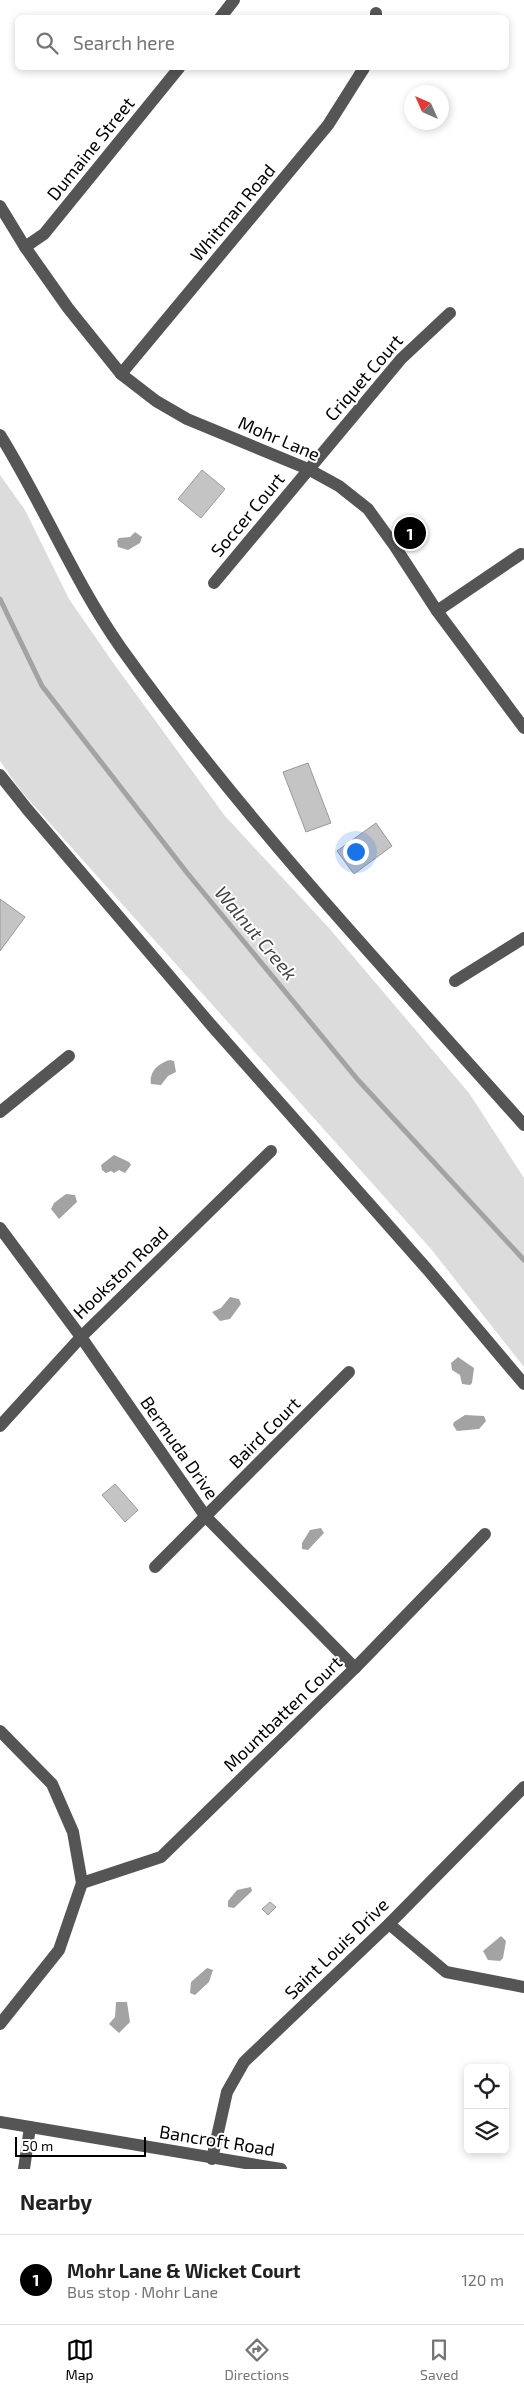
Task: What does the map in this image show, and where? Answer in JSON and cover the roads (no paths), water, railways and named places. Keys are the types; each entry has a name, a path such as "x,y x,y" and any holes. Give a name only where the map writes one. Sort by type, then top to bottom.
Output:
{"street":[{"path":"222,15 234,0"},
{"name":"Dumaine Street","path":"25,247 44,234 177,70"},
{"name":"Whitman Road","path":"121,374 328,125 363,70"},
{"name":"Mohr Lane","path":"0,206 25,247 68,308 121,374 156,401 187,419 308,469 338,486 368,509 394,544 437,611 524,728"},
{"name":"Criquet Court","path":"308,469 401,359 450,313"},
{"path":"0,435 22,470 77,576 120,646 241,805 524,1125"},
{"name":"Soccer Court","path":"214,583 308,469"},
{"path":"437,611 521,554"},
{"path":"0,774 27,810 206,1018 427,1269 524,1384"},
{"path":"455,981 524,938"},
{"path":"0,1112 68,1056"},
{"name":"Hookston Road","path":"0,1426 81,1337 271,1150"},
{"name":"Bermuda Drive","path":"0,1228 81,1337 206,1518 355,1668"},
{"name":"Baird Court","path":"155,1566 206,1518 349,1372"},
{"name":"Mountbatten Court","path":"82,1882 161,1857 355,1668 485,1534"},
{"path":"0,1731 52,1784 73,1832 82,1882 59,1950 0,2024"},
{"name":"Saint Louis Drive","path":"212,2159 227,2092 244,2062 389,1924 524,1787"},
{"path":"389,1924 446,1972 524,1987"},
{"name":"Bancroft Road","path":"0,2122 212,2159 281,2169"},
{"path":"24,2169 30,2127"},
{"path":"195,2169 197,2156"}],"waterway":[{"name":"Walnut Creek","path":"0,599 42,686 188,874 358,1080 524,1260"}],"place":[{"name":"Mohr Lane & Wicket Court","path":"410,533"}]}
